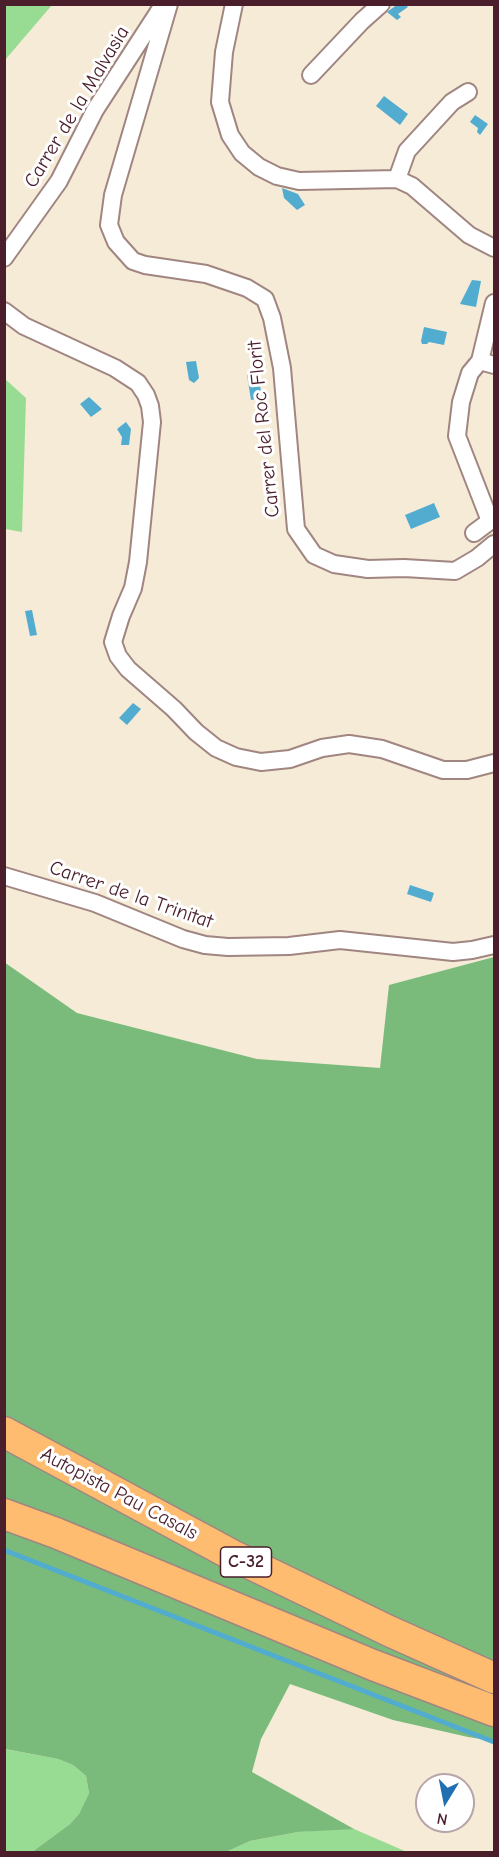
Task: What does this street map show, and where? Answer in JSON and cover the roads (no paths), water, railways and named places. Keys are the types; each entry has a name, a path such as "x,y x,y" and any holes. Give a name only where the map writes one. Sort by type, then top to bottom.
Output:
{"highway":[{"name":"Autopista Pau Casals","path":"4,1432 232,1555 389,1631 495,1678"},
{"name":"C-32","path":"4,1514 56,1533 373,1665 495,1711"}],"street":[{"name":"Carrer de la Malvasia","path":"4,258 59,182 95,110 163,4"},
{"name":"Carrer del Roc Florit","path":"169,4 113,195 109,225 116,242 133,261 145,265 206,274 247,288 265,299 272,318 282,368 296,529 314,555 334,564 368,569 404,568 455,571 495,544"},
{"path":"234,4 224,52 220,102 230,135 242,153 259,167 277,176 299,181 397,178 412,186 468,235 495,248"},
{"path":"311,75 381,4"},
{"path":"397,178 407,151 452,102 468,92"},
{"path":"474,532 490,521 457,436 461,402 470,373 487,363 495,303"},
{"path":"4,311 24,326 115,368 138,383 148,400 152,423 138,562 132,588 113,642 118,656 128,669 174,709 196,732 216,748 237,758 261,762 290,759 322,748 349,744 382,749 443,770 467,770 495,763"},
{"name":"Carrer de la Trinitat","path":"4,876 95,903 183,939 205,945 289,946 340,939 453,952 495,945"}],"water":[{"path":"398,4 408,7 398,14 401,17 397,20 387,12"},
{"path":"384,96 408,114 400,125 376,106"},
{"path":"475,115 488,124 480,135 477,132 478,128 470,122"},
{"path":"282,188 298,194 305,205 297,210 284,198"},
{"path":"472,280 481,281 476,307 460,304"},
{"path":"424,327 447,332 444,345 429,342 422,344"},
{"path":"196,361 199,378 194,383 189,380 186,362"},
{"path":"258,373 262,398 251,400 247,375"},
{"path":"89,397 102,409 91,417 80,404"},
{"path":"126,422 131,429 129,445 121,445 122,437 117,429"},
{"path":"434,503 440,517 411,529 405,515"},
{"path":"32,610 37,635 30,636 25,611"},
{"path":"133,703 141,709 127,725 119,718"},
{"path":"410,885 434,893 431,902 407,894"}],"waterway":[{"path":"4,1550 494,1742"}]}
